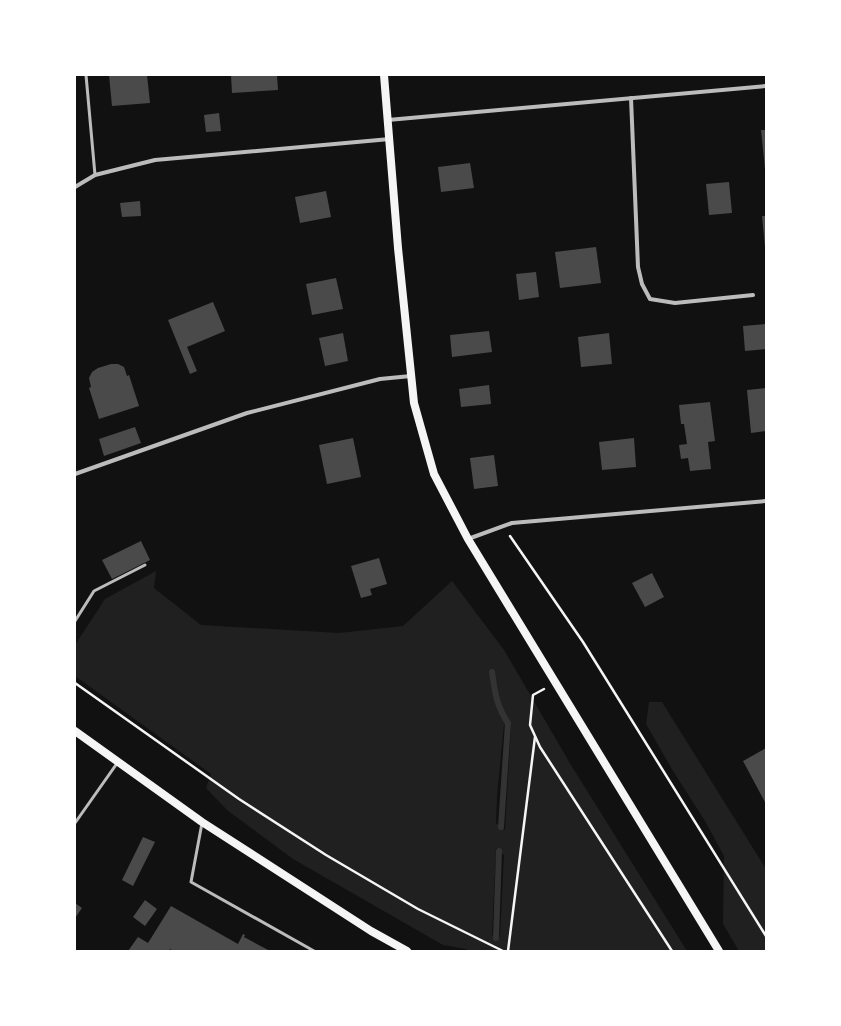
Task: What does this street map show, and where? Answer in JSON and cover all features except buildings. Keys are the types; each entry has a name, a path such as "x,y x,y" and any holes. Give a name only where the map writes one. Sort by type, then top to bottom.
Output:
{"main road":[{"path":"384,75 414,403 434,474 468,539 719,951"},
{"path":"75,731 202,822 372,931 407,951"}],"street":[{"path":"388,120 766,86"},
{"path":"631,98 638,267 642,284 650,299 675,303 753,295"},
{"path":"75,187 95,175 155,160 390,140"},
{"path":"75,474 248,413 380,378 411,376"},
{"path":"468,539 512,523 766,501"}],"lane":[{"path":"86,75 95,175"},
{"path":"75,621 94,591 145,565"},
{"path":"75,823 118,762"},
{"path":"202,822 191,882 314,951"}],"path":[{"path":"503,526 583,642 766,936"},
{"path":"555,682 534,695 530,725 540,747 672,951"},
{"path":"75,683 239,799 319,850 418,910 503,951"},
{"path":"508,951 536,737"}],"shaded area":[{"path":"156,571 154,588 201,625 339,633 403,626 452,581 504,650 571,765 687,951 470,951 443,945 293,859 227,810 206,788 211,774 75,676 75,645 105,599","holes":["508,723 511,726 505,830 496,823 497,796 504,725","496,848 504,855 500,937 496,938 492,935"]},
{"path":"649,702 662,702 766,869 766,951 739,951 723,924 724,856 705,821 673,771 646,724"}],"waterway":[{"path":"492,672 498,704 508,723 501,827"},
{"path":"496,938 499,851"}]}
